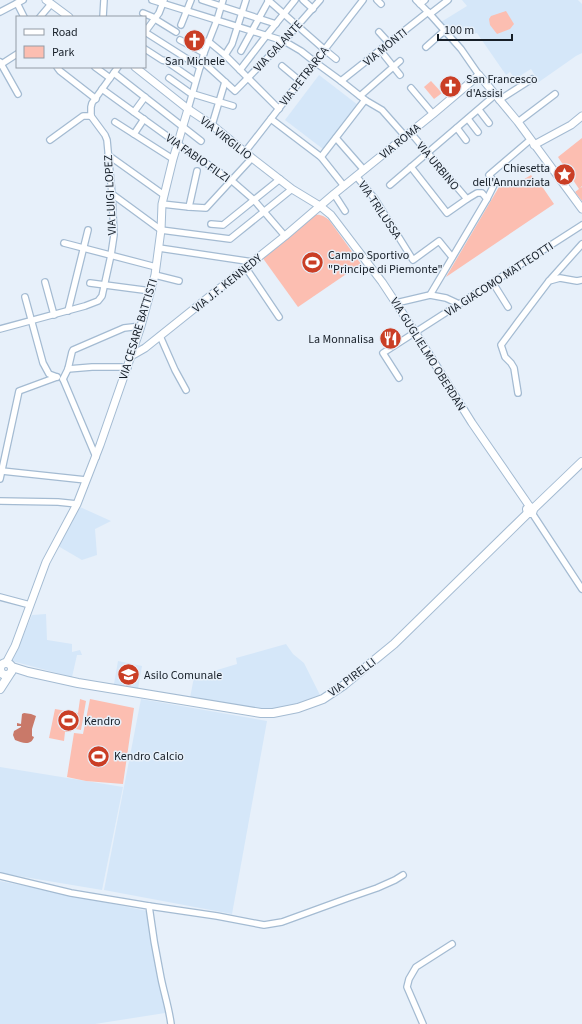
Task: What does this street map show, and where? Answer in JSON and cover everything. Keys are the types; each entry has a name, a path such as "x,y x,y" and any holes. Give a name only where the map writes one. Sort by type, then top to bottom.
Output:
{"main road":[{"name":"VIA PIRELLI","path":"5,670 28,672 261,713 272,713 298,708 323,699 344,685 394,644 530,510 582,462"},
{"path":"0,689 5,670"}],"street":[{"path":"0,12 23,0"},
{"path":"103,16 104,0"},
{"name":"VIA URBINO","path":"152,0 164,2 284,41 301,51 363,98 382,110 427,153 467,199 477,193 482,192 487,199"},
{"path":"181,25 191,0"},
{"path":"202,0 276,24"},
{"name":"VIA CESARE BATTISTI","path":"5,670 46,562 77,504 96,457 128,367 155,275 161,230 162,204 173,160 204,53 223,0"},
{"path":"224,55 232,44 246,0"},
{"path":"241,51 268,0 336,59"},
{"path":"240,70 295,0"},
{"path":"304,0 313,8"},
{"name":"VIA GALANTE","path":"225,82 235,91 284,41 320,0"},
{"name":"VIA PETRARCA","path":"245,152 363,0"},
{"path":"425,0 418,2 461,49 479,75 518,122 582,209"},
{"name":"VIA MONTI","path":"342,81 389,43 448,0"},
{"path":"41,16 49,2 68,16"},
{"path":"146,31 159,13 164,2"},
{"path":"17,3 24,16"},
{"path":"143,13 155,18 176,32"},
{"path":"426,47 444,31"},
{"path":"379,32 389,43"},
{"path":"146,33 201,64 225,82 212,126"},
{"path":"180,40 204,53"},
{"path":"208,41 279,108"},
{"path":"146,50 196,81"},
{"path":"380,50 400,75"},
{"path":"16,55 0,64 18,94"},
{"path":"321,157 336,138 363,98 400,61"},
{"path":"282,66 300,81"},
{"path":"58,68 96,98"},
{"path":"97,68 145,97 201,141"},
{"path":"50,140 83,116 90,116 92,103 117,68"},
{"name":"VIA VIRGILIO","path":"136,68 292,189 320,206"},
{"name":"VIA ROMA","path":"320,206 479,75"},
{"path":"169,78 190,93 233,106"},
{"path":"390,185 479,110 497,98 532,80"},
{"path":"411,88 433,114"},
{"name":"VIA FABIO FILZI","path":"102,89 231,180 254,200 285,236"},
{"path":"518,122 555,94"},
{"path":"134,112 145,97"},
{"path":"479,110 488,123"},
{"name":"VIA LUIGI LOPEZ","path":"68,311 98,300 102,296 114,234 107,140 90,116"},
{"path":"430,295 495,183 489,175 532,143 570,125 582,116"},
{"path":"271,118 321,157 344,186"},
{"path":"134,134 144,119"},
{"path":"468,119 478,132"},
{"path":"115,122 173,160"},
{"path":"457,128 466,140"},
{"path":"336,138 364,170"},
{"path":"108,155 164,195"},
{"path":"162,204 206,208 252,158"},
{"path":"411,167 448,213 467,199"},
{"path":"189,207 197,171"},
{"name":"VIA TRILUSSA","path":"356,176 375,199 413,260 439,241 452,257"},
{"path":"211,224 223,225 280,179"},
{"path":"112,194 161,230 230,239 292,189"},
{"path":"334,194 344,211"},
{"name":"VIA J.F. KENNEDY","path":"131,356 145,348 246,268 320,206"},
{"name":"VIA GUGLIELMO OBERDAN","path":"320,206 331,215 378,276 472,423 582,589"},
{"name":"VIA GIACOMO MATTEOTTI","path":"399,378 383,353 582,225"},
{"path":"0,329 68,311 88,230"},
{"path":"64,244 156,267"},
{"path":"518,393 514,368 505,357 501,345 549,281 582,244"},
{"path":"159,248 253,262"},
{"path":"246,268 279,317"},
{"path":"155,275 179,281"},
{"path":"549,281 560,278 577,281 582,280"},
{"path":"45,282 54,315"},
{"path":"90,283 151,291"},
{"path":"492,283 508,307"},
{"path":"396,303 430,295 446,298 459,304"},
{"path":"25,297 43,363 49,374 60,378 96,457"},
{"path":"0,479 19,391 60,378 68,369 72,352 78,348 124,328 141,326"},
{"path":"160,336 175,370 186,390"},
{"path":"68,369 128,367"},
{"path":"2,471 86,480"},
{"path":"0,501 58,502 77,504"},
{"path":"0,597 30,605"},
{"path":"0,876 71,893 264,925 282,922 377,888 395,880 403,874"},
{"path":"149,906 154,941 171,1024"},
{"path":"423,1024 407,987 409,979 416,967 452,944"}],"shaded area":[{"path":"462,0 578,0 582,4 582,53 536,84 532,79 536,77 531,69 515,79 510,72 506,75 477,33 466,36 460,25 449,30 441,22 467,6"},
{"path":"319,75 358,105 323,149 285,120"},
{"path":"80,507 111,521 95,529 97,555 82,560 58,546"},
{"path":"46,614 47,640 72,644 72,652 80,650 82,655 77,655 72,677 12,661 32,615"},
{"path":"286,644 293,654 304,663 320,695 292,706 263,710 190,698 194,677 237,664 236,658"},
{"name":"Asilo Comunale","path":"118,661 142,666 138,689 114,684"},
{"path":"141,699 267,721 232,914 104,890"},
{"path":"24,713 36,716 32,729 32,736 34,737 29,743 15,740 13,735 14,731 21,727 17,726 17,723 21,724 22,714"},
{"path":"0,767 123,787 102,890 0,873"},
{"path":"0,881 147,911 165,1013 95,1024 0,1024"}],"green space":[{"path":"506,11 514,24 510,29 497,34 490,25 489,19 491,16"},
{"path":"431,81 442,93 434,99 424,87"},
{"path":"582,138 582,186 580,188 582,187 582,201 575,192 579,189 558,157"},
{"path":"531,175 534,179 537,179 554,204 446,277 499,187 505,182 511,187"},
{"name":"Campo Sportivo \"Principe di Piemonte\"","path":"315,215 321,215 329,220 361,264 298,307 262,257"},
{"name":"Kendro","path":"80,699 86,701 81,730 70,728 69,732 65,732 64,741 49,738 55,709 78,713"},
{"name":"Kendro Calcio","path":"90,699 134,708 123,784 86,781 67,777 74,733 83,734"}],"place":[{"name":"San Michele","path":"195,40"},
{"name":"San Francesco d'Assisi","path":"450,86"},
{"name":"Chiesetta dell'Annunziata","path":"565,175"},
{"name":"Campo Sportivo \"Principe di Piemonte\"","path":"313,262"},
{"name":"La Monnalisa","path":"390,339"},
{"name":"Asilo Comunale","path":"128,675"},
{"name":"Kendro","path":"68,721"},
{"name":"Kendro Calcio","path":"99,756"}]}
